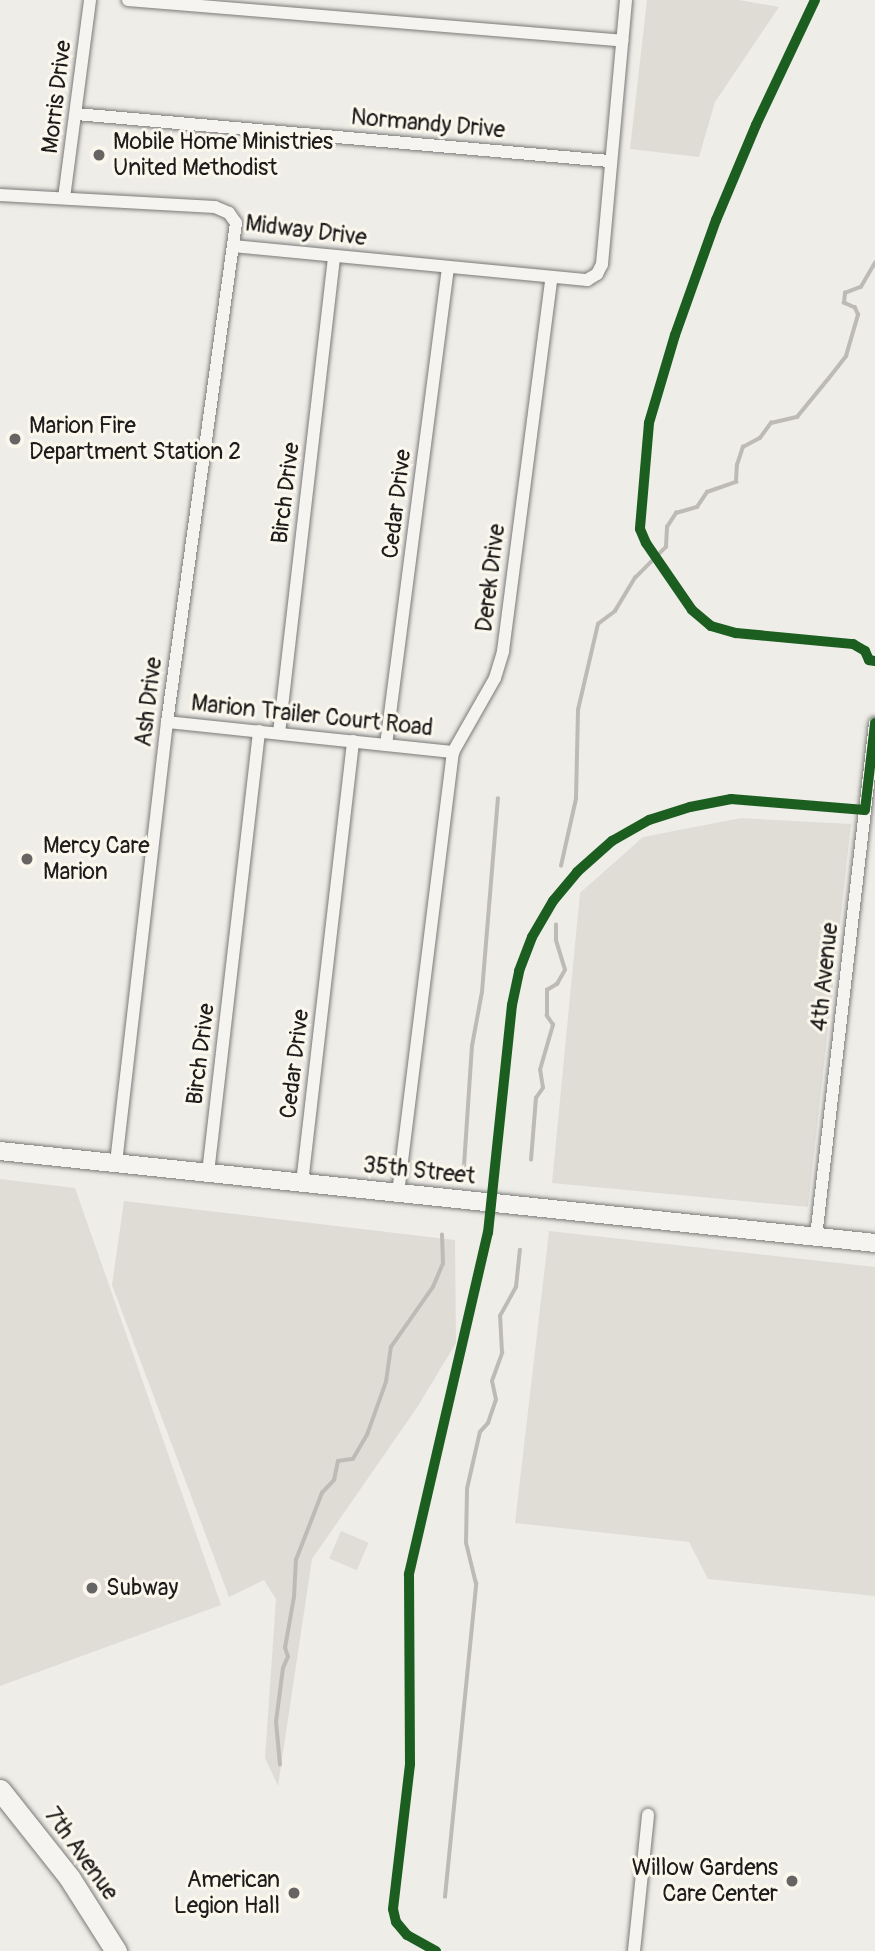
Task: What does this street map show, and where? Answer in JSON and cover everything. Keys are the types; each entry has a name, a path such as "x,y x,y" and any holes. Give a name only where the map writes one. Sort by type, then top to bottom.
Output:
{"main road":[{"name":"7th Avenue","path":"0,1790 69,1877 116,1951"}],"street":[{"name":"Morris Drive","path":"64,198 90,0"},
{"path":"128,0 622,41"},
{"path":"551,279 587,280 597,274 602,264 609,161 626,0"},
{"name":"Normandy Drive","path":"76,114 609,161"},
{"name":"Midway Drive","path":"0,195 215,207 229,213 236,223 233,246 551,279"},
{"name":"Ash Drive","path":"116,1164 167,722 233,246"},
{"name":"Birch Drive","path":"279,733 334,257"},
{"name":"Cedar Drive","path":"386,745 448,268"},
{"name":"Derek Drive","path":"398,1193 453,752 495,678 503,651 551,279"},
{"name":"Marion Trailer Court Road","path":"167,722 453,752"},
{"name":"4th Avenue","path":"816,1237 875,723"},
{"name":"Birch Drive","path":"208,1173 259,731"},
{"name":"Cedar Drive","path":"302,1183 353,741"},
{"name":"35th Street","path":"0,1151 875,1243"},
{"path":"634,1951 648,1815"}],"shaded area":[{"path":"647,0 739,0 779,7 715,102 699,157 630,149"},
{"path":"741,818 851,824 808,1207 552,1183 580,893 643,837"},
{"path":"0,1179 75,1188 221,1605 0,1686"},
{"path":"124,1201 455,1240 456,1343 418,1406 312,1559 278,1786 265,1758 276,1599 264,1580 229,1597 112,1285"},
{"path":"549,1231 875,1267 875,1596 708,1579 689,1542 515,1523"},
{"path":"341,1531 369,1543 357,1570 329,1559"}],"waterway":[{"path":"561,866 576,799 578,710 598,624 615,611 635,578 666,547 667,527 676,513 697,507 707,492 736,482 737,465 743,447 760,438 771,423 797,417 846,356 858,315 855,308 844,303 845,293 861,287 875,263"},
{"path":"457,1183 464,1166 472,1046 482,992 498,799"},
{"path":"531,1160 536,1098 543,1088 540,1070 553,1025 547,1016 547,990 557,984 565,970 556,940 556,925"},
{"path":"280,1765 276,1722 283,1668 288,1657 285,1648 294,1597 296,1560 322,1493 334,1480 338,1461 353,1459 367,1435 386,1382 391,1347 433,1287 443,1264 442,1235"},
{"path":"445,1897 476,1584 466,1543 467,1489 480,1432 488,1423 496,1400 492,1381 502,1353 500,1316 516,1287 520,1250"}],"cycle path":[{"path":"815,0 756,125 716,220 675,335 649,423 640,529 646,543 692,610 711,626 736,633 853,644 865,651 869,660 875,661"},
{"path":"436,1951 407,1935 396,1922 393,1909 410,1764 409,1574 488,1233 512,1005 519,971 532,937 553,901 577,872 612,841 649,820 690,807 731,799 865,810 875,723"}],"place":[{"name":"Mobile Home Ministries United Methodist","path":"99,155"},
{"name":"Marion Fire Department Station 2","path":"15,439"},
{"name":"Mercy Care Marion","path":"27,859"},
{"name":"Subway","path":"92,1588"},
{"name":"Willow Gardens Care Center","path":"792,1881"},
{"name":"American Legion Hall","path":"294,1893"}]}
